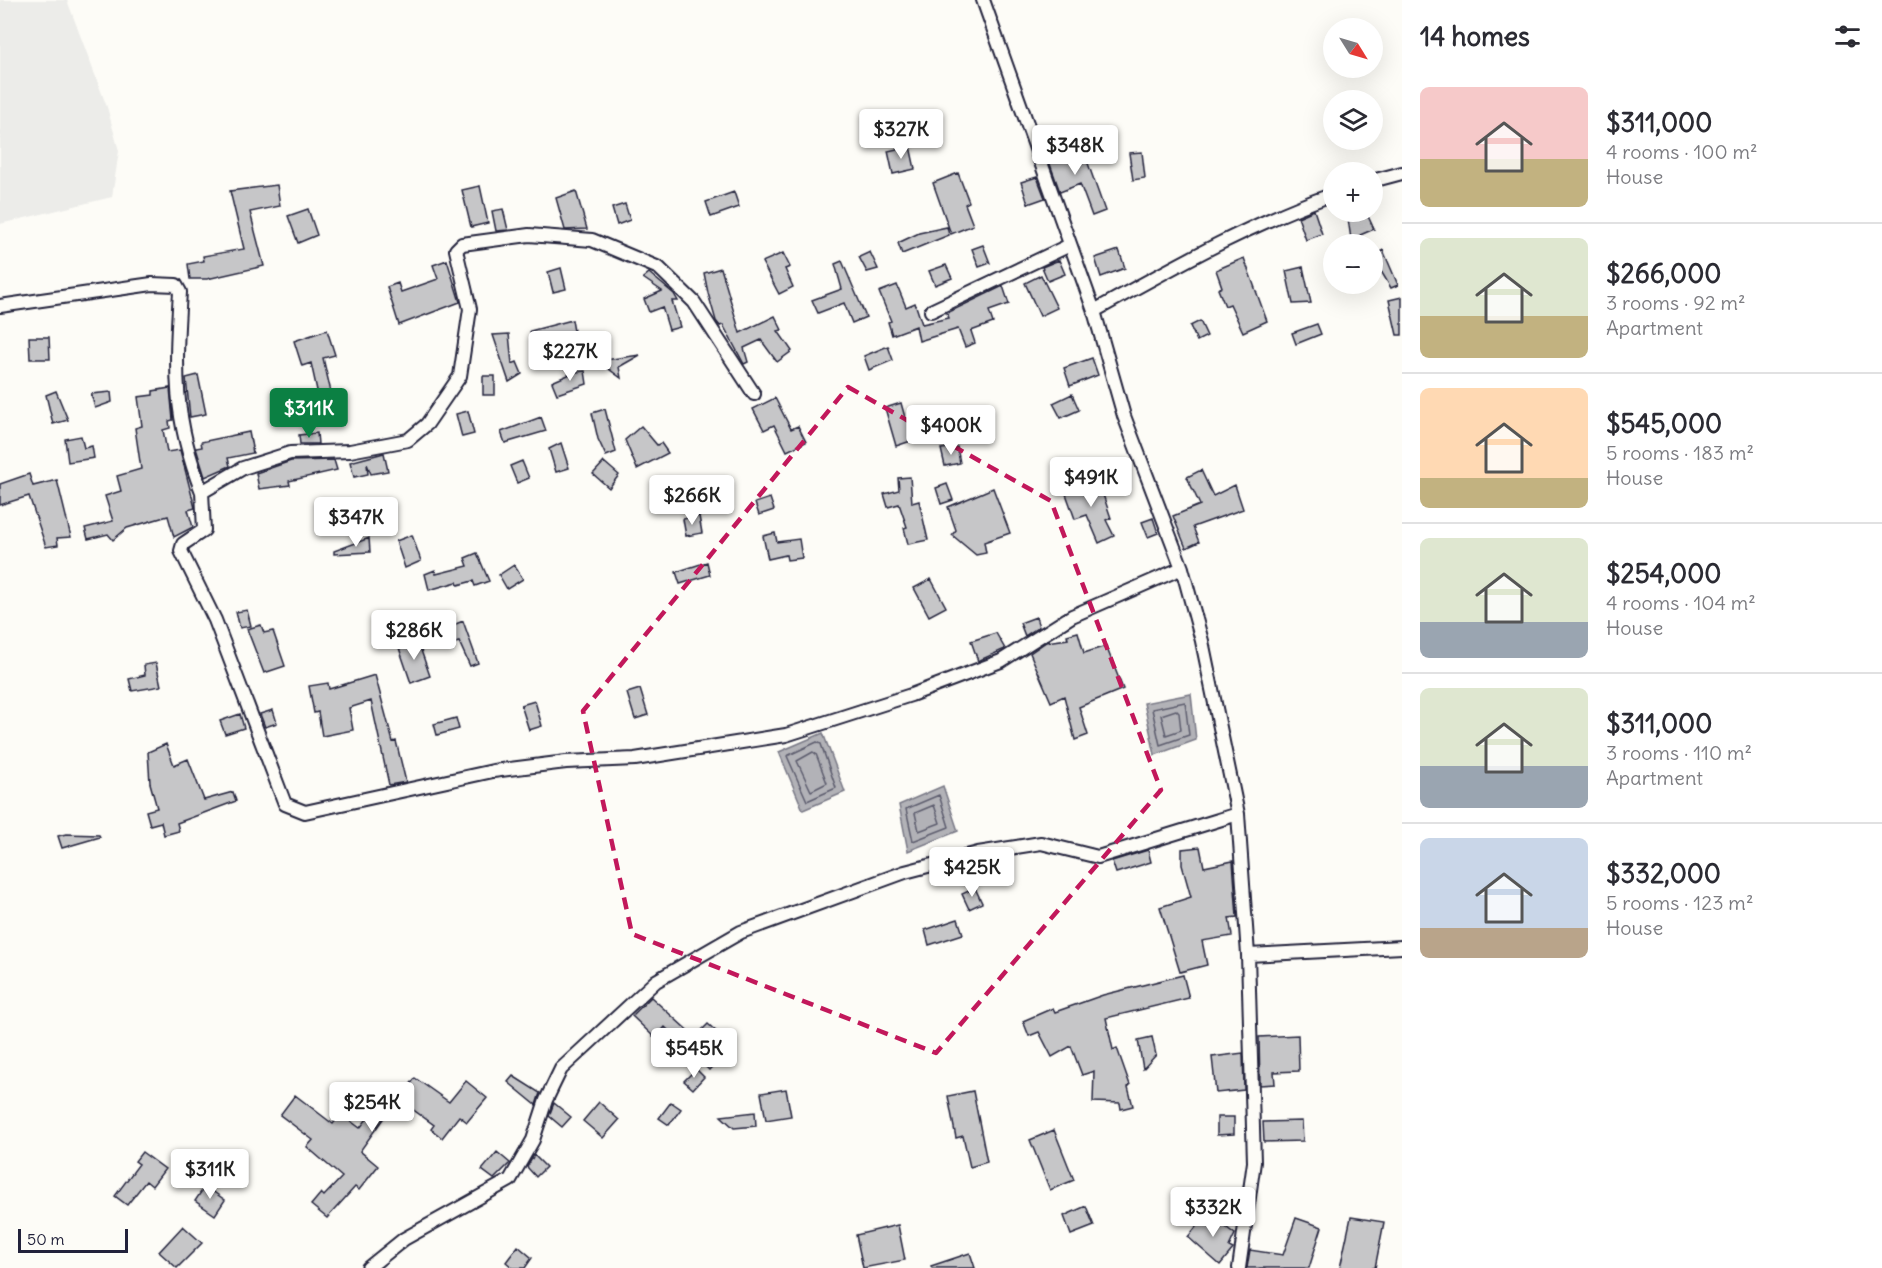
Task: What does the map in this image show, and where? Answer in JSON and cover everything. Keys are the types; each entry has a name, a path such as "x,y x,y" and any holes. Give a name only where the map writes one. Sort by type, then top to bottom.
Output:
{"street":[{"path":"983,0 1094,311 1124,416 1182,568 1202,640 1238,814 1248,955 1254,1162 1239,1268"},
{"path":"1383,178 1402,174"},
{"path":"1094,311 1192,257 1300,206 1323,198"},
{"path":"202,492 243,468 290,453 350,451 408,440 418,433 460,376 470,309 456,250 462,244 529,235 592,240 659,268 694,302 754,393"},
{"path":"931,311 1070,245"},
{"path":"0,306 152,284 176,285 180,292 176,381 180,418 191,465 202,492 204,530 183,544 181,551 215,620 285,804 304,812 493,771 566,762 634,759 786,735 911,695 1001,661 1072,616 1182,568"},
{"path":"368,1268 404,1239 510,1180 533,1140 546,1100 561,1069 656,981 741,932 904,872 978,853 1041,843 1098,857 1238,814"},
{"path":"1248,955 1402,947"}],"highlighted area":[{"path":"848,387 1051,501 1161,790 936,1053 632,934 583,711"}],"shaded area":[{"path":"0,0 67,0 107,107 119,151 112,197 0,224"}],"water":[{"path":"1191,694 1196,740 1155,755 1144,703"},
{"path":"823,733 845,792 803,810 779,752"},
{"path":"943,786 958,831 908,851 899,805"}],"building":[{"path":"1063,143 1070,161 1085,155 1105,211 1092,216 1080,184 1060,192 1045,150"},
{"path":"910,146 915,169 893,174 888,151"},
{"path":"1142,152 1145,178 1133,180 1129,153"},
{"path":"958,173 969,202 965,204 973,225 951,234 933,183"},
{"path":"1037,177 1045,198 1028,204 1021,182"},
{"path":"277,185 280,206 250,212 264,266 207,279 190,279 188,264 204,261 203,256 244,249 230,191"},
{"path":"480,186 488,223 471,227 462,190"},
{"path":"576,191 587,229 565,230 556,198"},
{"path":"734,192 739,207 711,217 706,202"},
{"path":"625,204 630,220 617,225 612,208"},
{"path":"308,209 317,235 298,243 288,216"},
{"path":"503,209 508,230 496,231 492,211"},
{"path":"1314,210 1322,234 1306,240 1298,217"},
{"path":"1348,222 1371,222 1374,229 1362,234 1350,234"},
{"path":"947,227 949,235 902,254 898,243 919,233"},
{"path":"983,245 990,263 979,267 972,249"},
{"path":"1119,250 1125,268 1101,277 1095,258"},
{"path":"1383,250 1398,285 1391,288 1383,274"},
{"path":"870,252 878,269 867,272 859,257"},
{"path":"783,253 790,267 785,269 793,287 779,294 762,262"},
{"path":"1244,258 1267,321 1243,332 1230,304 1225,306 1218,289 1222,287 1216,270"},
{"path":"447,260 460,302 399,325 387,287 398,283 401,292 438,279 433,265"},
{"path":"1059,260 1065,274 1048,281 1042,267"},
{"path":"842,261 866,317 852,323 844,303 818,313 812,300 842,289 835,264"},
{"path":"946,265 952,278 935,285 929,271"},
{"path":"1303,267 1311,303 1293,304 1286,271"},
{"path":"561,268 566,289 553,292 548,272"},
{"path":"721,268 740,333 775,316 782,330 778,331 792,351 777,362 761,340 744,348 748,362 744,364 723,325 720,326 716,321 704,273"},
{"path":"649,273 674,294 678,301 672,301 680,327 669,330 662,307 649,312 644,299 662,291 643,278"},
{"path":"1041,275 1057,308 1040,316 1025,283"},
{"path":"897,285 906,307 915,303 922,324 949,318 947,313 1003,286 1009,304 989,311 993,323 971,331 975,343 965,347 958,329 919,341 916,326 892,335 888,322 891,321 879,292"},
{"path":"1402,297 1402,335 1397,335 1389,300"},
{"path":"572,320 575,337 536,351 530,331"},
{"path":"1200,321 1207,336 1197,341 1190,326"},
{"path":"1317,324 1321,334 1296,344 1292,333"},
{"path":"327,330 335,355 323,358 331,392 318,395 311,363 302,366 294,341"},
{"path":"509,334 512,364 517,362 522,374 509,382 493,335"},
{"path":"29,337 49,337 50,359 30,359"},
{"path":"888,346 893,360 869,370 864,356"},
{"path":"640,355 619,367 621,378 598,361"},
{"path":"1092,358 1098,375 1070,386 1064,368"},
{"path":"585,371 587,384 557,394 552,382 575,372"},
{"path":"198,375 206,414 190,417 186,378"},
{"path":"483,376 495,376 495,395 483,395"},
{"path":"170,388 173,420 169,421 170,428 163,430 167,452 180,450 195,508 188,510 193,527 174,537 168,516 127,528 113,540 108,534 88,539 85,528 113,521 105,496 121,491 117,476 141,469 135,428 142,426 138,397 153,395 153,391"},
{"path":"56,391 68,420 53,424 46,395"},
{"path":"111,392 112,402 95,408 91,394"},
{"path":"1072,394 1079,410 1061,418 1053,403"},
{"path":"775,398 791,429 798,426 806,442 787,451 774,425 764,430 753,409"},
{"path":"901,403 906,421 911,419 917,439 896,446 885,408"},
{"path":"605,409 616,452 606,456 598,439 592,413"},
{"path":"468,411 474,434 462,437 456,414"},
{"path":"541,417 546,431 505,443 501,432"},
{"path":"641,426 657,445 661,443 668,453 637,469 625,440"},
{"path":"249,432 253,453 228,458 230,466 205,477 196,448 202,447 201,442"},
{"path":"317,433 318,444 300,444 299,435"},
{"path":"81,436 84,448 92,446 94,458 68,462 65,439"},
{"path":"561,443 569,468 556,472 549,449"},
{"path":"957,447 960,463 945,466 941,449"},
{"path":"384,453 388,471 371,474 367,464 368,474 354,477 350,462"},
{"path":"334,460 337,470 289,481 290,485 259,489 256,473 291,461"},
{"path":"522,461 529,478 517,483 510,466"},
{"path":"604,462 619,475 609,488 593,474"},
{"path":"1201,470 1213,496 1235,485 1243,509 1193,527 1199,542 1186,548 1173,516 1200,505 1187,477"},
{"path":"29,474 33,486 57,480 71,537 57,538 58,545 46,547 29,496 0,505 0,484"},
{"path":"910,477 912,503 919,501 928,540 908,544 904,528 907,527 899,504 888,507 884,494 899,490 898,478"},
{"path":"1098,480 1111,518 1106,520 1114,536 1099,543 1087,515 1075,519 1065,491"},
{"path":"947,484 953,500 941,504 936,488"},
{"path":"993,488 1010,533 984,542 986,553 976,555 952,535 956,530 948,507"},
{"path":"770,498 774,510 759,515 755,503"},
{"path":"699,516 702,533 686,536 683,519"},
{"path":"1153,518 1158,533 1148,537 1142,522"},
{"path":"775,533 777,542 799,539 802,558 787,560 786,555 768,559 763,536"},
{"path":"412,535 421,561 405,568 396,541"},
{"path":"369,538 370,552 334,554 334,551"},
{"path":"477,553 489,581 475,586 473,581 458,585 457,582 429,590 425,574 435,570 436,574 468,566 465,558"},
{"path":"707,562 710,575 680,584 676,572"},
{"path":"514,565 523,579 507,589 499,575"},
{"path":"931,579 946,607 929,616 914,588"},
{"path":"247,610 251,626 240,628 236,612"},
{"path":"1036,617 1039,627 1025,636 1020,623"},
{"path":"463,621 478,663 470,666 459,642 452,644 446,628"},
{"path":"261,625 264,633 273,631 285,666 264,673 247,629"},
{"path":"1078,632 1084,653 1106,646 1123,689 1079,707 1088,735 1075,740 1064,696 1051,702 1030,653 1046,642 1068,639 1067,635"},
{"path":"996,633 1005,649 978,661 971,641"},
{"path":"417,639 430,676 411,683 398,645"},
{"path":"156,663 161,686 132,691 129,679 145,675 144,665"},
{"path":"375,675 393,742 396,741 406,782 389,785 371,701 349,708 353,730 322,736 318,712 314,713 309,686 328,683 329,689"},
{"path":"640,689 648,715 635,719 627,693"},
{"path":"535,701 542,726 529,730 521,705"},
{"path":"273,710 277,723 265,727 260,714"},
{"path":"240,714 244,728 225,734 220,721"},
{"path":"456,718 459,729 437,735 434,724"},
{"path":"166,744 174,765 188,759 204,800 233,792 236,801 177,823 179,831 164,835 161,822 150,825 146,811 157,808 150,783 148,752"},
{"path":"66,834 99,835 100,837 62,848 58,836"},
{"path":"1200,847 1204,867 1233,861 1237,917 1229,918 1232,936 1202,941 1207,965 1180,972 1160,907 1191,897 1182,865 1182,849"},
{"path":"1148,850 1151,862 1116,873 1112,861"},
{"path":"975,888 982,903 969,909 962,894"},
{"path":"958,919 963,934 929,945 925,930"},
{"path":"1183,975 1189,998 1106,1018 1113,1050 1117,1048 1130,1085 1128,1087 1133,1106 1121,1109 1120,1103 1093,1102 1094,1071 1082,1075 1071,1046 1052,1057 1039,1032 1029,1036 1023,1021 1053,1008 1055,1012 1103,995"},
{"path":"651,997 695,1037 708,1024 718,1033 708,1043 722,1056 709,1070 665,1027 655,1038 632,1016"},
{"path":"1298,1035 1299,1071 1274,1072 1275,1084 1260,1085 1259,1037"},
{"path":"1152,1037 1156,1055 1143,1069 1138,1040"},
{"path":"1243,1053 1244,1090 1216,1093 1212,1057"},
{"path":"696,1069 704,1077 693,1089 684,1081"},
{"path":"513,1076 540,1093 536,1105 508,1082"},
{"path":"415,1078 449,1102 466,1081 487,1098 467,1122 459,1116 442,1138 431,1129 434,1125 401,1101 393,1111 390,1109 360,1151 378,1166 359,1190 355,1187 327,1218 311,1205 321,1193 324,1196 342,1177 307,1147 313,1140 280,1115 295,1095 333,1124 341,1114 360,1128 394,1084 405,1092"},
{"path":"786,1089 791,1116 766,1120 761,1093"},
{"path":"973,1091 987,1162 970,1167 963,1136 956,1138 948,1096"},
{"path":"599,1102 619,1120 603,1138 583,1121"},
{"path":"671,1102 681,1109 669,1125 659,1118"},
{"path":"554,1103 571,1117 562,1127 549,1116"},
{"path":"755,1112 756,1126 734,1128 721,1116"},
{"path":"1217,1117 1234,1117 1234,1134 1217,1135"},
{"path":"1302,1121 1303,1141 1264,1142 1263,1122"},
{"path":"1054,1130 1074,1180 1050,1190 1030,1140"},
{"path":"142,1152 165,1169 152,1186 146,1181 127,1205 115,1196 139,1164 135,1161"},
{"path":"497,1152 510,1163 494,1179 482,1170"},
{"path":"534,1155 546,1167 536,1177 527,1167"},
{"path":"205,1186 225,1200 215,1215 195,1201"},
{"path":"1207,1192 1234,1193 1233,1210 1206,1209"},
{"path":"1086,1206 1094,1226 1071,1235 1064,1216"},
{"path":"1207,1213 1235,1234 1229,1247 1233,1249 1220,1265 1188,1237"},
{"path":"1351,1217 1384,1222 1375,1268 1340,1268"},
{"path":"1296,1218 1322,1227 1309,1268 1247,1268 1250,1250 1283,1255"},
{"path":"898,1225 905,1260 863,1268 856,1235"},
{"path":"183,1226 202,1243 177,1268 159,1252"},
{"path":"518,1246 532,1258 525,1268 513,1268 506,1262"},
{"path":"970,1253 975,1268 932,1268 931,1266"}]}
